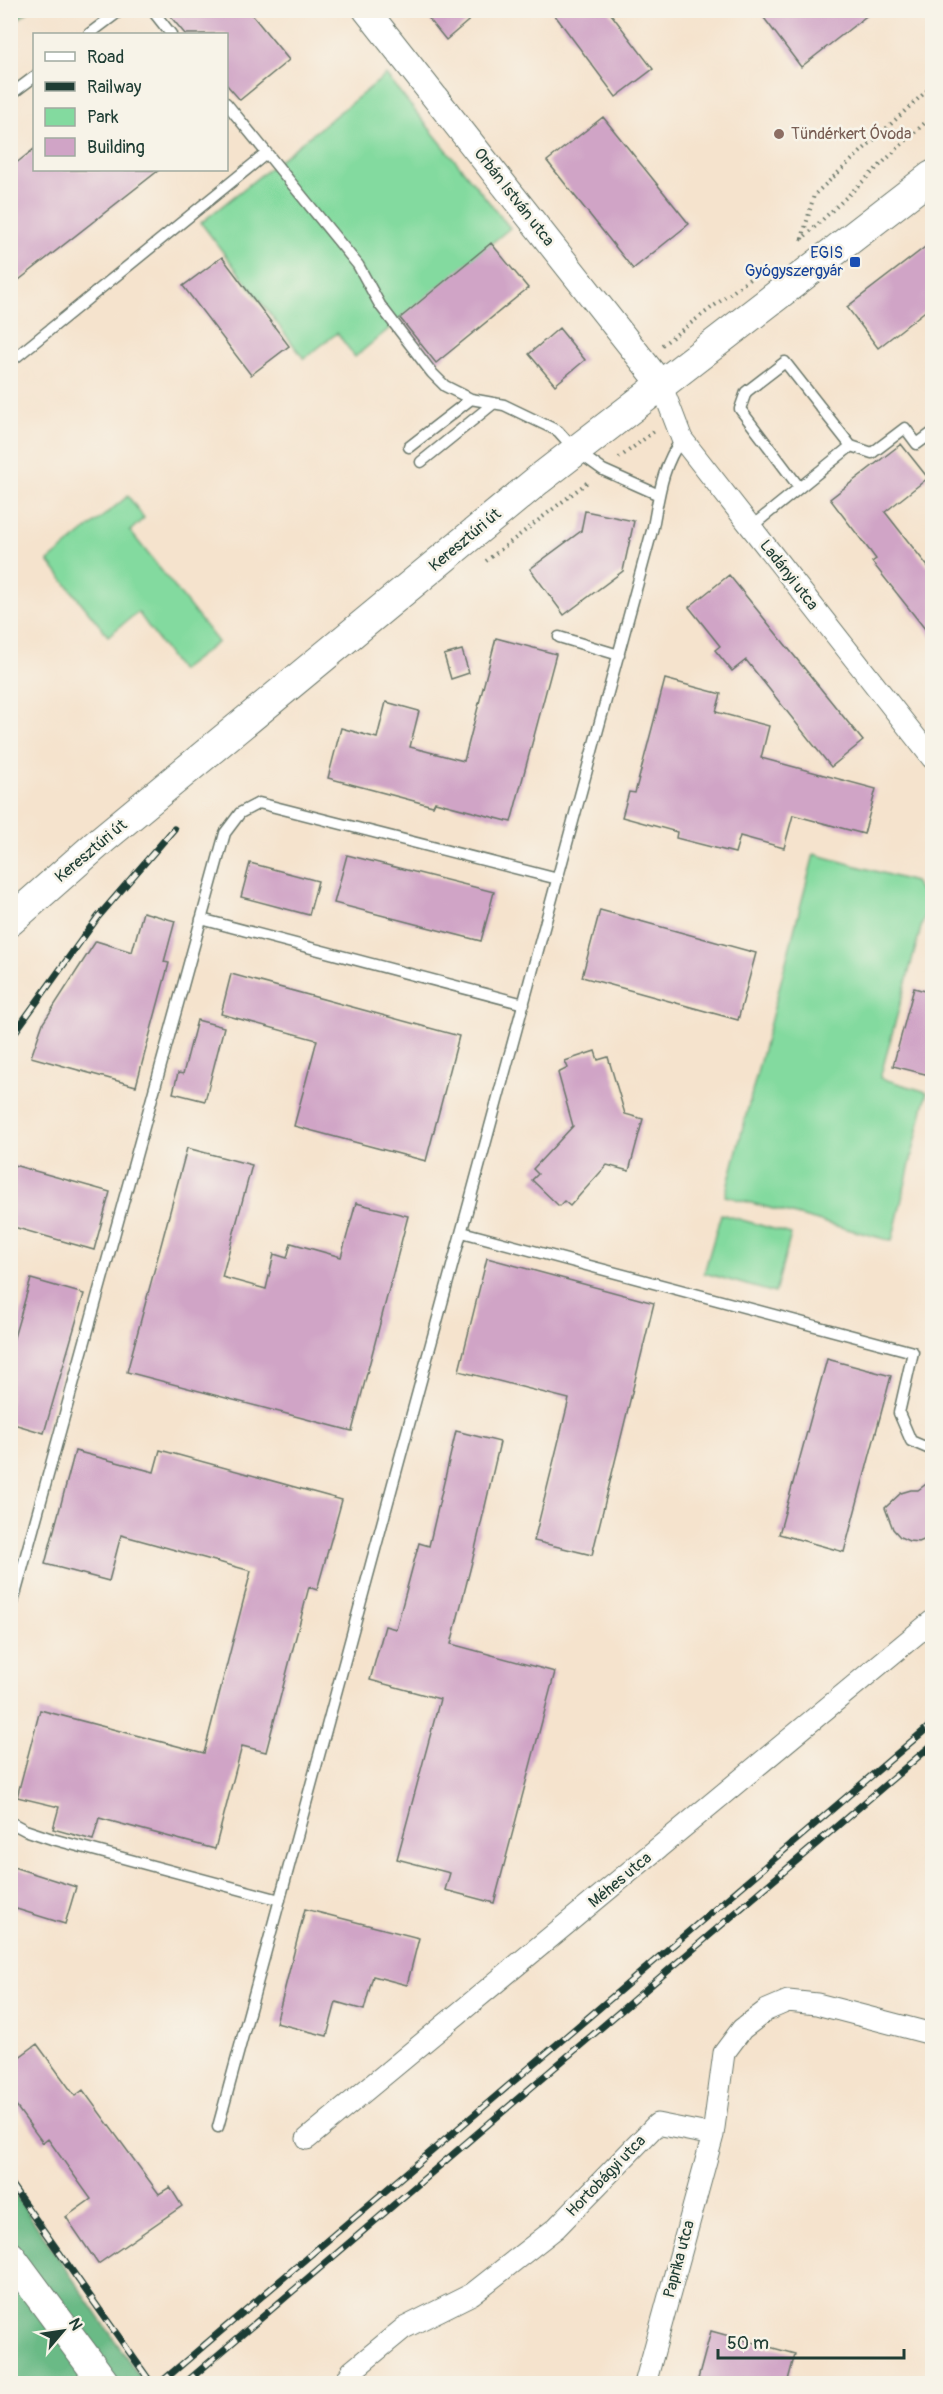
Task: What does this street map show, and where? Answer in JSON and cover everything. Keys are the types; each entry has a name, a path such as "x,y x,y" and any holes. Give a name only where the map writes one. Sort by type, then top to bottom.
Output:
{"main road":[{"name":"Keresztúri út","path":"10,921 103,839 576,450 933,176"},
{"path":"10,2256 105,2384"}],"street":[{"name":"Orbán István utca","path":"366,10 661,384"},
{"name":"Ladányi utca","path":"661,384 682,439 933,758"},
{"name":"Méhes utca","path":"307,2139 933,1621"},
{"path":"713,2134 724,2054 742,2029 767,2010 788,2001 817,2004 933,2034"},
{"name":"Hortobágyi utca","path":"345,2384 352,2371 404,2328 472,2294 556,2228 657,2124 713,2134"},
{"name":"Paprika utca","path":"645,2384 713,2134"}],"lane":[{"path":"90,33 121,10"},
{"path":"152,10 170,33"},
{"path":"10,95 33,77"},
{"path":"228,105 358,265 380,305 432,374 445,386 471,399 504,405 558,431 576,450 603,470 659,495"},
{"path":"10,362 267,153"},
{"path":"799,487 740,409 746,392 785,362 851,446 872,453 905,428 917,444 933,433"},
{"path":"409,447 471,399"},
{"path":"421,462 494,403"},
{"path":"219,2127 619,655 653,527 663,475 675,448 682,439"},
{"path":"751,527 851,446"},
{"path":"559,637 619,655"},
{"path":"10,1612 225,833 240,813 259,803 558,879"},
{"path":"201,919 524,1004"},
{"path":"462,1232 913,1352 899,1413 911,1441 933,1450"},
{"path":"10,1822 52,1839 280,1900"}],"path":[{"path":"801,239 814,195 933,86"},
{"path":"792,246 933,116"},
{"path":"643,360 764,268"}],"green space":[{"path":"11,10 29,10 29,11 11,25"},
{"path":"386,75 510,228 355,357 337,333 304,359 201,223"},
{"path":"128,496 144,518 130,531 218,642 180,671 138,612 108,636 48,561"},
{"path":"814,854 914,882 928,902 880,1078 927,1092 892,1241 725,1196"},
{"path":"721,1214 791,1234 775,1293 704,1273"},
{"path":"10,2187 142,2380 138,2383 11,2383"}],"building":[{"path":"165,10 248,10 289,60 240,100 228,86 228,33 184,33"},
{"path":"422,10 481,10 446,40"},
{"path":"551,10 608,10 653,69 616,97"},
{"path":"758,10 874,10 801,67"},
{"path":"603,117 689,224 633,269 547,161"},
{"path":"33,150 33,171 158,171 10,287 10,168"},
{"path":"933,241 933,305 878,348 847,307"},
{"path":"491,243 528,288 436,363 400,318"},
{"path":"222,257 289,346 251,375 183,286"},
{"path":"559,328 585,360 555,385 529,354"},
{"path":"901,444 928,478 885,512 933,573 933,639 872,562 876,559 830,499"},
{"path":"585,511 634,521 623,571 564,615 530,569 581,531"},
{"path":"729,575 863,741 831,767 746,660 732,671 715,650 720,646 689,607"},
{"path":"496,638 556,654 511,822 435,802 433,806 328,778 341,728 377,738 386,702 419,711 410,747 464,761"},
{"path":"462,650 469,673 451,679 444,655"},
{"path":"665,679 721,694 716,712 769,726 761,758 876,789 864,834 793,815 784,848 740,836 735,853 676,838 677,832 622,817 629,792 635,793"},
{"path":"347,855 494,892 481,941 334,903"},
{"path":"250,863 318,881 309,915 241,897"},
{"path":"600,910 756,953 738,1020 582,977"},
{"path":"143,912 175,921 164,962 169,963 136,1086 31,1057 43,1023 96,941 132,952"},
{"path":"231,974 459,1036 426,1161 294,1126 317,1040 221,1014"},
{"path":"914,988 933,993 933,1076 893,1066"},
{"path":"197,1020 224,1027 205,1101 173,1093 178,1073 183,1074"},
{"path":"595,1051 598,1060 608,1057 625,1114 643,1119 629,1171 607,1165 570,1206 564,1201 559,1206 532,1180 538,1174 533,1169 573,1126 558,1073 568,1068 565,1061"},
{"path":"187,1148 252,1165 222,1277 266,1289 274,1254 287,1258 291,1243 341,1257 356,1203 408,1216 352,1431 127,1372"},
{"path":"10,1164 110,1192 94,1250 10,1226"},
{"path":"487,1258 654,1303 592,1555 534,1541 569,1399 459,1371"},
{"path":"31,1279 84,1294 44,1433 10,1423 10,1351"},
{"path":"827,1359 891,1376 844,1552 779,1534"},
{"path":"456,1431 500,1442 451,1644 555,1672 494,1903 445,1890 450,1873 397,1859 440,1699 370,1680 385,1626 396,1629 419,1543 429,1546"},
{"path":"160,1450 342,1500 317,1590 309,1587 266,1752 242,1746 215,1849 99,1818 93,1840 53,1829 59,1807 17,1797 40,1710 204,1753 251,1571 121,1535 109,1581 45,1564 75,1451 154,1472"},
{"path":"933,1479 933,1536 919,1542 900,1537 893,1529 885,1508 901,1493 918,1490"},
{"path":"10,1866 76,1887 65,1924 10,1907"},
{"path":"305,1909 419,1938 407,1985 373,1976 364,2010 336,2002 327,2036 276,2023"},
{"path":"37,2044 75,2096 83,2090 159,2194 170,2187 182,2206 98,2264 66,2217 91,2199 48,2139 43,2143 10,2098 10,2064"},
{"path":"711,2331 795,2354 787,2384 716,2384 698,2379"}],"railway":[{"path":"10,1039 98,917 174,829"},
{"path":"159,2384 932,1724"},
{"path":"184,2384 932,1745"},
{"path":"10,2183 152,2384"}],"place":[{"name":"Tündérkert Óvoda","path":"779,134"},
{"name":"EGIS Gyógyszergyár","path":"855,262"}]}
